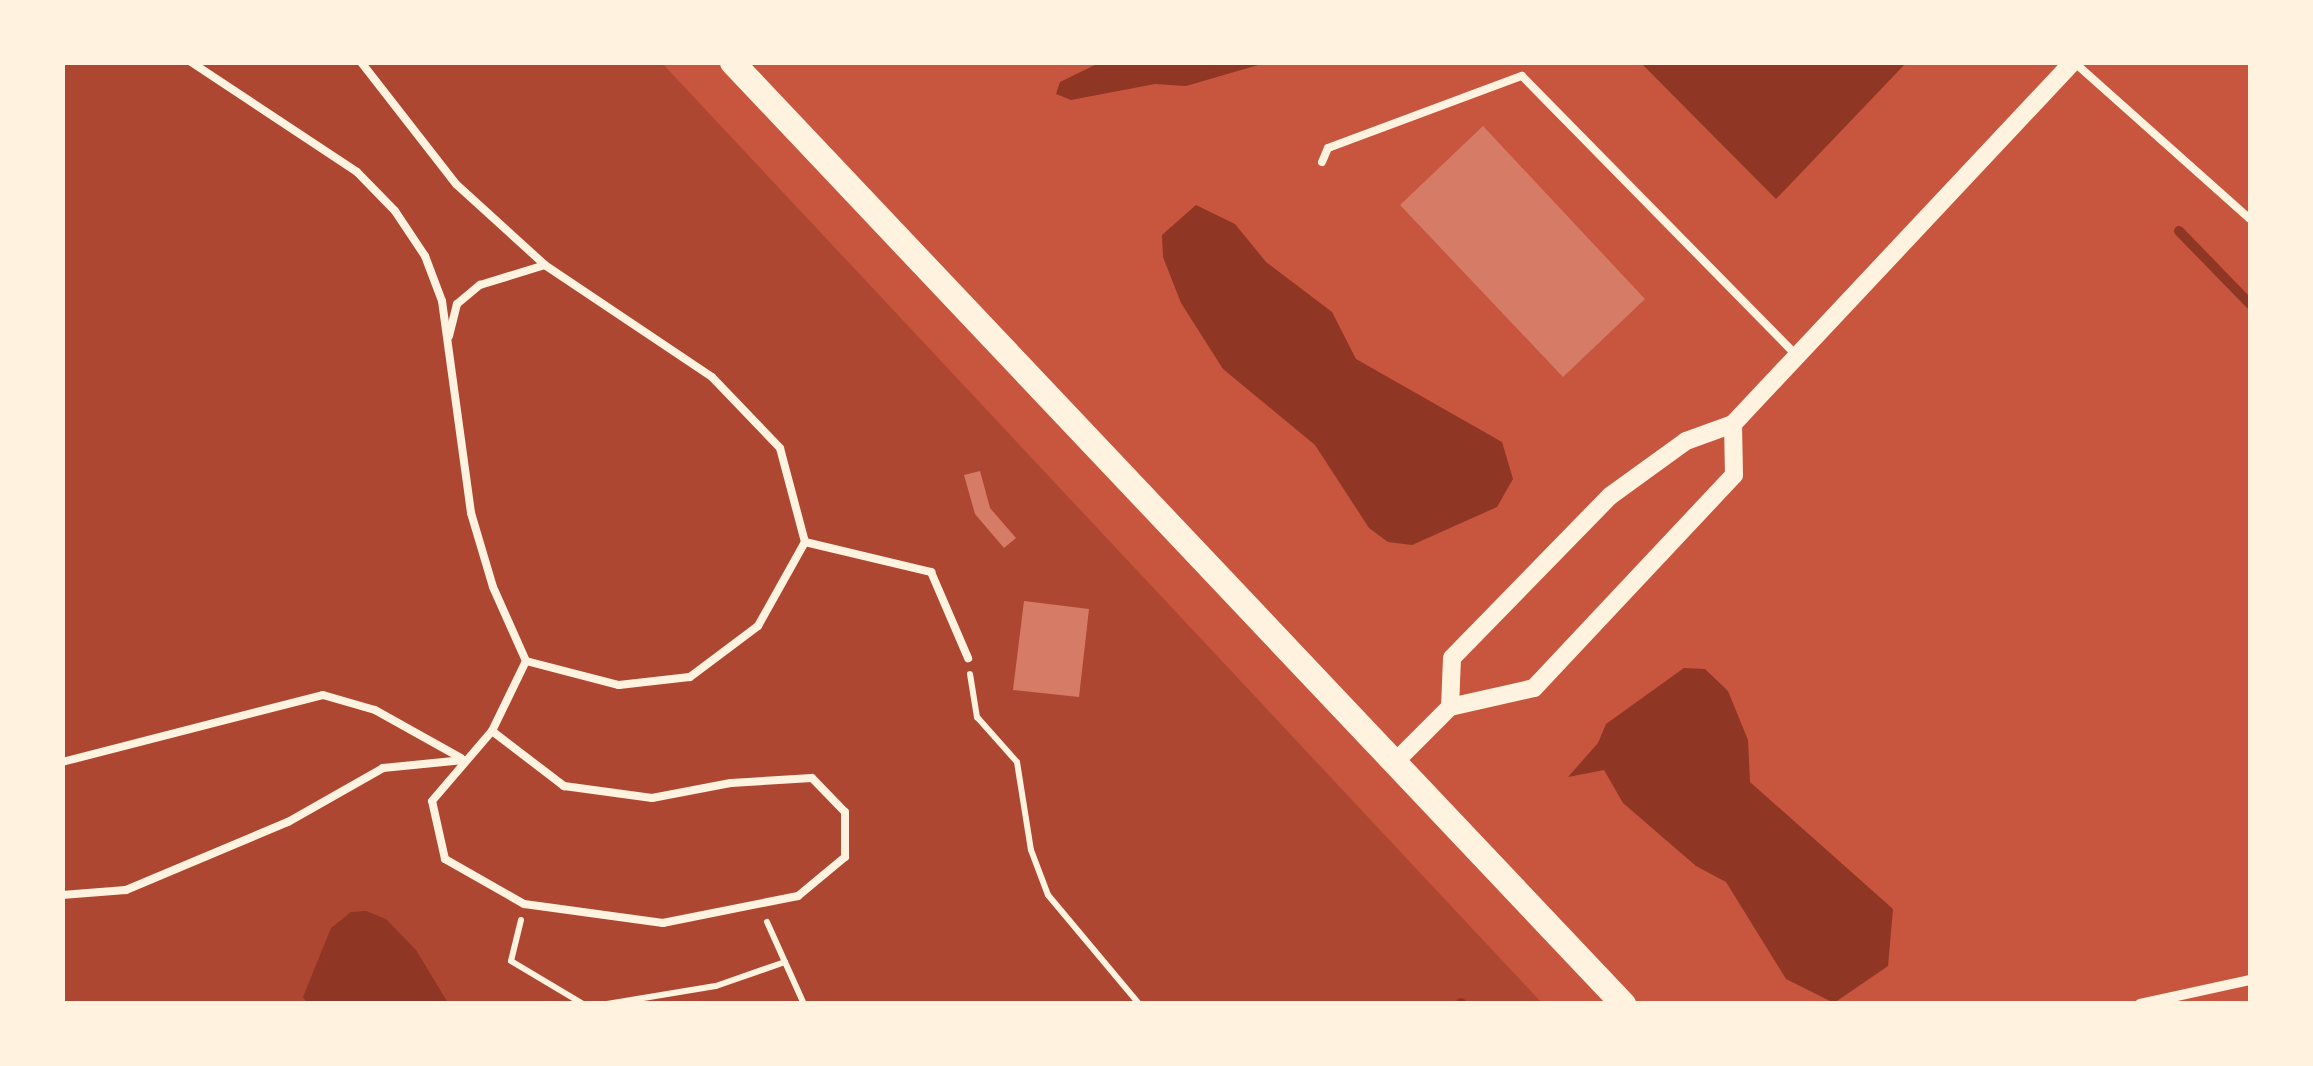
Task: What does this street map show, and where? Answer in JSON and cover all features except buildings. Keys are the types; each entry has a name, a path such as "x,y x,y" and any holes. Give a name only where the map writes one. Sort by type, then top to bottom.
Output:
{"main road":[{"path":"732,62 1622,1004"}],"street":[{"path":"1450,707 1452,658 1610,496 1686,441 1734,424 2074,62"},
{"path":"1396,761 1450,707 1534,688 1734,474 1734,424"},
{"path":"2140,1004 2250,980"}],"lane":[{"path":"191,62 357,172 395,211 425,256 442,301 471,514 493,587 526,661 492,731 432,801 446,859 524,904 663,923 760,908 798,896 845,857 845,812 812,778 731,782 652,798 564,786 492,731"},
{"path":"361,62 456,184 545,265 712,376 780,448 805,542 758,626 690,677 618,685 526,661"},
{"path":"2074,62 2250,219"},
{"path":"1322,162 1328,148 1522,76 1798,356"},
{"path":"448,344 457,304 510,272 545,265"},
{"path":"805,542 931,572 968,658"},
{"path":"62,762 323,695 375,710 464,760"},
{"path":"62,896 126,890 288,822 383,768 464,760"}],"path":[{"path":"968,658 977,717 1017,762 1031,850 1048,895 1139,1004"},
{"path":"524,904 512,961 583,1004"},
{"path":"760,908 804,1004"},
{"path":"607,1004 716,986 785,962"}],"shaded area":[{"path":"661,62 1542,1003 63,1004 63,63"},
{"path":"1101,62 1265,63 1186,86 1155,84 1071,100 1056,94 1060,82"},
{"path":"1641,62 1907,62 1776,199 1641,63"},
{"path":"1196,205 1235,224 1266,262 1332,312 1356,359 1502,442 1513,479 1497,507 1412,545 1388,542 1369,528 1315,445 1223,369 1181,303 1163,257 1162,235"},
{"path":"1684,668 1705,669 1728,691 1748,740 1750,782 1893,909 1888,966 1834,1003 1786,979 1726,882 1696,866 1623,803 1604,770 1568,777 1598,743 1606,724"},
{"path":"366,911 386,919 416,950 448,1003 307,1003 303,997 331,928 351,912"}],"waterway":[{"path":"2179,231 2250,304"}]}
